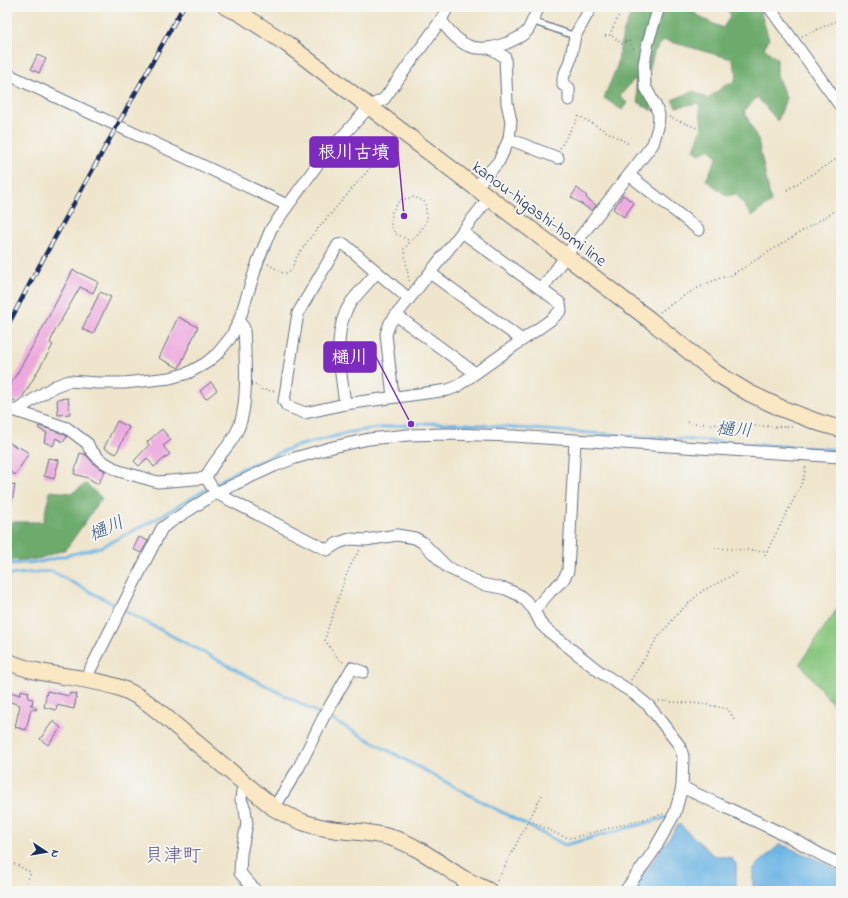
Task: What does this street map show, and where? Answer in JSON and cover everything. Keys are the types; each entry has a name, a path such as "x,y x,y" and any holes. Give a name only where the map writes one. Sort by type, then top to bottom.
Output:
{"main road":[{"name":"kanou-higashi-homi line","path":"226,7 240,13 287,44 650,320 716,373 749,393 783,409 841,429"},
{"path":"7,661 34,671 121,688 144,700 274,808 296,820 306,824 338,830 376,833 394,838 422,852 461,885 492,888"}],"street":[{"path":"443,11 451,34 464,44 479,49 490,48 516,39 528,31 538,7"},
{"path":"569,100 569,88 563,85 563,81 570,61 575,36 591,7"},
{"path":"542,290 566,256 653,144 658,127 658,114 645,86 644,64 647,46 659,7"},
{"path":"769,7 841,108"},
{"path":"12,409 55,386 69,381 124,383 170,378 188,373 218,354 231,337 239,321 260,256 271,229 320,161 370,106 384,99 443,11"},
{"path":"475,188 499,161 509,139 511,121 507,103 505,57 490,48"},
{"path":"7,74 287,205"},
{"path":"509,139 555,157"},
{"path":"629,174 699,230"},
{"path":"393,397 386,334 390,323 489,198"},
{"path":"410,297 344,244 338,245 298,313 284,401 287,406 305,413 345,404 448,390 456,387 552,319 561,310 560,303 462,232"},
{"path":"345,404 338,339 341,325 344,315 351,302 377,272"},
{"path":"430,273 522,340"},
{"path":"396,315 475,373"},
{"path":"239,321 244,328 244,404 239,429 228,448 210,467 207,479 216,492 327,550 344,540 359,538 366,540 397,535 414,538 422,542 448,567 481,584 506,589 519,595 534,610 541,624 547,630 600,672 627,689 648,706 679,745 683,756 682,787 675,814 653,852 625,891"},
{"path":"12,409 67,428 88,444 89,448 100,460 119,471 158,482 207,479"},
{"path":"85,680 120,608 162,528 216,492 294,458 369,439 408,435 447,434 513,436 841,458"},
{"path":"534,610 563,580 568,572 575,441"},
{"path":"274,808 299,767 325,714 352,668 363,672"},
{"path":"249,787 242,791 241,800 245,809 247,824 241,854 240,873 256,891"},
{"path":"682,787 784,834 841,864"}],"lane":[{"path":"532,21 575,36"}],"path":[{"path":"611,7 610,8 620,13 611,35"},
{"path":"835,7 841,12"},
{"path":"793,40 841,19"},
{"path":"605,36 611,35 622,44 629,41 634,49 641,46 647,46"},
{"path":"658,114 697,128"},
{"path":"555,157 579,116 629,144"},
{"path":"260,256 284,273 290,271 296,258 309,240 402,131"},
{"path":"788,190 841,156"},
{"path":"410,241 395,233 391,226 392,212 400,200 414,197 425,202 427,218 421,231 404,249 410,297"},
{"path":"650,320 668,306 714,280 730,276 841,207"},
{"path":"245,375 262,390 285,393"},
{"path":"687,422 793,427"},
{"path":"764,555 799,489 804,477 807,455"},
{"path":"352,668 335,655 325,640 331,617 351,564 366,540"},
{"path":"715,548 767,551"},
{"path":"627,689 636,670 656,640 679,612 702,591 739,572"},
{"path":"644,703 660,701 703,704 728,709 734,719"},
{"path":"492,888 529,821 543,792"},
{"path":"529,821 540,824 566,838 572,838 669,813 675,814"},
{"path":"7,860 30,872 22,891"}],"green space":[{"path":"634,7 688,7 703,19 723,28 731,15 725,7 759,7 769,39 764,48 777,59 777,76 786,98 778,121 757,97 744,111 758,140 771,202 752,216 736,194 727,196 706,180 717,157 710,148 700,154 694,150 702,127 699,103 676,107 672,100 694,91 708,99 726,84 734,82 737,74 732,59 664,40 654,52 648,75 652,111 638,102 635,78 620,96 627,103 622,110 604,98 617,66 623,33"},
{"path":"86,484 102,498 66,549 38,559 7,561 7,548 11,522 43,522 50,491 72,493"},
{"path":"839,606 841,606 841,714 800,663"}],"water":[{"path":"679,824 713,855 731,858 736,864 736,891 632,891"},
{"path":"780,844 820,861 841,872 841,891 753,891 753,869"}],"building":[{"path":"37,55 46,59 39,73 31,69"},
{"path":"577,188 587,196 586,198 596,205 592,211 571,197"},
{"path":"623,195 634,203 624,217 613,209"},
{"path":"73,270 98,282 93,293 80,287 55,331 50,343 53,345 22,398 17,402 7,396 7,391"},
{"path":"100,292 111,297 93,334 82,329"},
{"path":"178,317 198,327 179,368 159,358"},
{"path":"211,382 217,390 206,399 200,391"},
{"path":"68,398 70,414 58,415 57,399"},
{"path":"117,421 129,427 116,454 104,448"},
{"path":"39,426 64,434 67,437 63,442 56,438 53,446 44,442 47,433 38,428"},
{"path":"162,429 171,440 163,446 170,454 154,467 147,458 139,466 134,461 149,445 147,442"},
{"path":"7,441 29,453 15,475 7,470"},
{"path":"80,453 86,455 95,465 105,471 98,484 88,478 74,474"},
{"path":"48,458 59,460 54,479 44,476"},
{"path":"7,483 15,485 11,508 7,508"},
{"path":"139,537 148,541 141,553 133,549"},
{"path":"21,690 29,692 28,698 33,699 32,705 30,704 37,709 31,709 26,730 15,727 20,705 7,701 7,691 20,695"},
{"path":"47,691 69,696 70,693 77,694 74,709 57,705 56,710 44,707"},
{"path":"53,721 61,728 48,745 40,739"}],"waterway":[{"name":"樋川","path":"7,564 40,562 101,547 158,518 238,470 293,447 356,431 411,424 468,424 841,450"},
{"path":"7,575 51,571 119,607"},
{"path":"123,610 322,715"},
{"path":"327,717 486,804 565,845 668,817 669,818"}],"railway":[{"path":"7,327 183,7"}],"place":[{"name":"根川古墳","path":"404,216"},
{"name":"樋川","path":"411,424"}],"district":[{"name":"貝津町","path":"173,854"}]}
